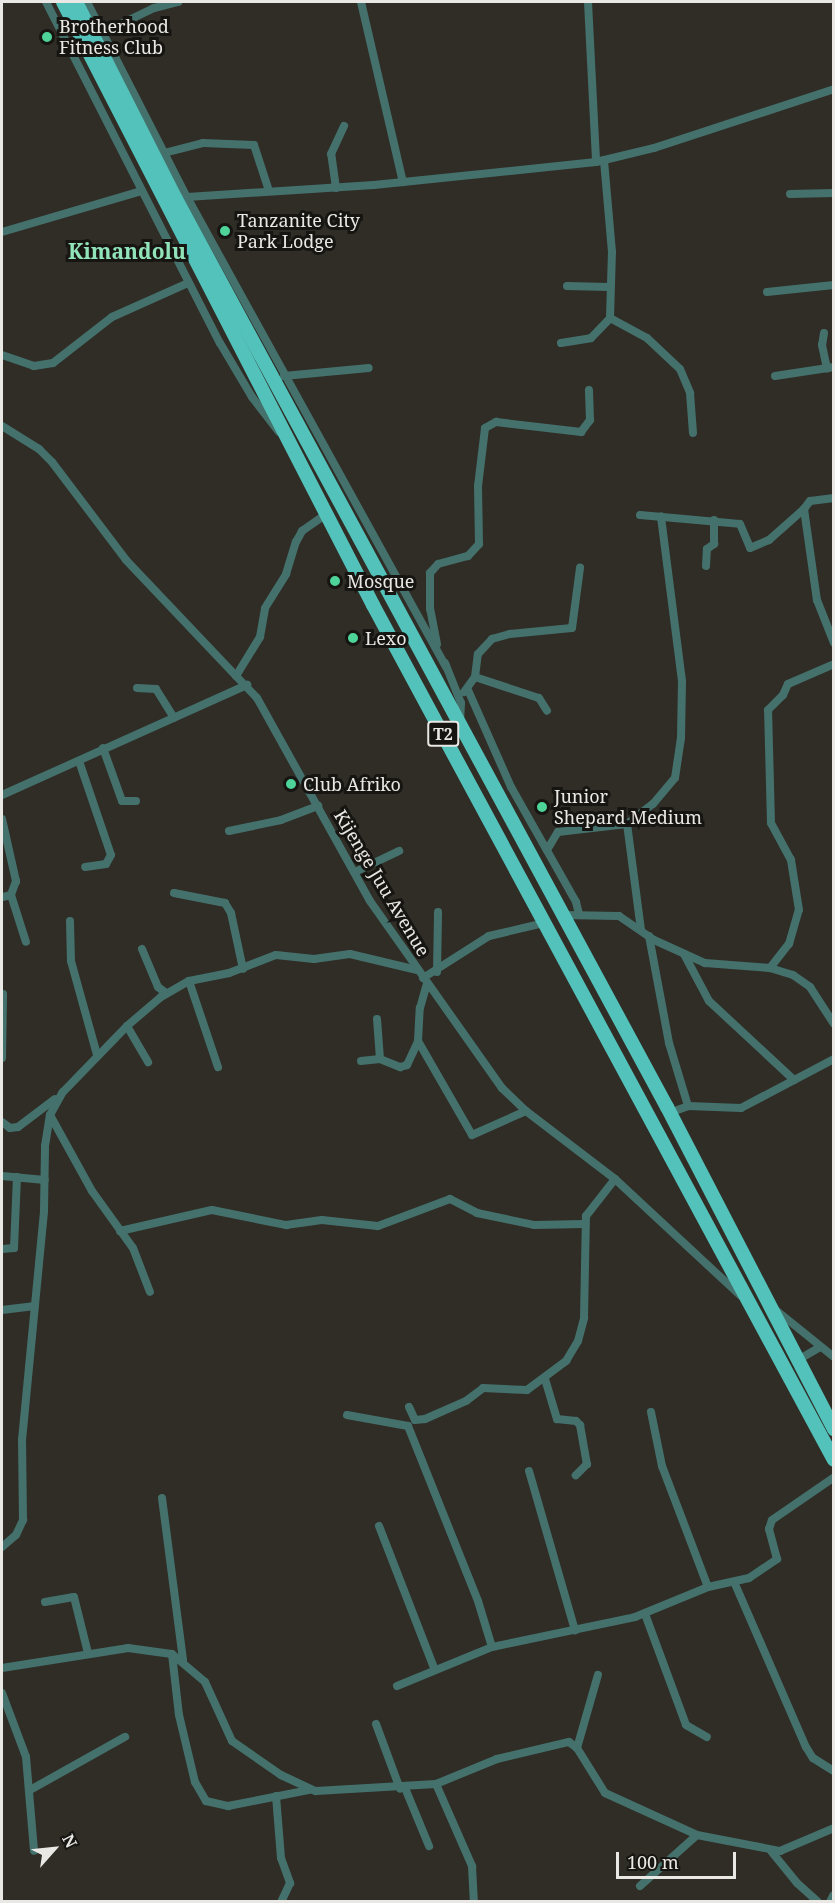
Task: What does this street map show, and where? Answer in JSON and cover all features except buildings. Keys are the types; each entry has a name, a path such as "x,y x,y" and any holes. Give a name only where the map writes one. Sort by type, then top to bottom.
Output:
{"highway":[{"name":"T2","path":"63,2 292,450 746,1301 834,1460"},
{"name":"T2","path":"76,2 171,189 668,1110 764,1300 833,1427"},
{"path":"647,1115 668,1110"},
{"path":"673,1164 691,1156"}],"street":[{"path":"46,2 188,283 252,397 292,450"},
{"path":"87,2 187,197 446,667 459,694 460,724"},
{"path":"102,33 154,8 178,2"},
{"path":"360,2 403,182"},
{"path":"561,343 591,338 610,318 609,287 612,252 600,161 588,2"},
{"path":"187,197 336,188 600,161 654,148 834,89"},
{"path":"336,188 331,154 333,143 344,126"},
{"path":"164,153 203,143 254,145 269,191"},
{"path":"2,232 141,191"},
{"path":"790,194 834,194"},
{"path":"2,355 34,366 53,363 112,317 188,283"},
{"path":"767,292 834,285"},
{"path":"567,286 609,287"},
{"path":"610,318 647,338 680,369 690,393 693,432"},
{"path":"775,376 830,367 822,345 824,333"},
{"path":"284,376 369,368"},
{"path":"446,667 432,624 430,573 438,564 468,556 479,544 478,486 485,428 496,422 581,432 590,420 589,390"},
{"name":"Kijenge Juu Avenue","path":"2,426 32,445 52,462 126,560 247,686 268,713 355,872 417,970 495,1079 526,1111 615,1179 746,1301"},
{"path":"640,515 714,520 741,525 750,548 769,540 810,501 834,498"},
{"path":"804,509 817,600 834,643"},
{"path":"236,676 260,637 265,608 286,574 302,531 326,514"},
{"path":"547,850 558,832 627,824 666,790 675,778 679,759 682,681 661,516"},
{"path":"706,566 707,549 714,545 714,520"},
{"path":"459,694 468,690 475,677 478,654 492,639 572,628 580,568"},
{"path":"770,968 789,944 799,910 790,860 771,823 768,710 783,695 788,684 834,663"},
{"path":"475,677 539,698 546,711"},
{"path":"2,795 103,748 247,686"},
{"path":"137,688 156,689 174,717"},
{"path":"468,690 500,766 547,850 579,914"},
{"path":"103,748 122,801 136,801"},
{"path":"79,761 111,855 105,864 85,867"},
{"path":"229,831 281,820 318,807"},
{"path":"2,819 16,881 11,895 26,942"},
{"path":"627,824 641,930"},
{"path":"355,872 399,851"},
{"path":"174,893 225,903 231,913 243,969"},
{"path":"2,897 11,895"},
{"path":"436,972 438,912"},
{"path":"563,915 619,916 649,936 684,954 715,966 770,968 793,975 810,987 834,1024"},
{"path":"70,921 73,970 97,1055"},
{"path":"361,1060 380,1059 404,1067 418,1041 420,1008 425,981 489,936 544,923"},
{"path":"649,936 669,1043 688,1106"},
{"path":"142,949 158,987 166,993"},
{"path":"2,1122 10,1128 18,1127 63,1092 97,1055 166,993 189,981 243,969 276,955 314,959 350,954 417,970"},
{"path":"684,954 709,1001 794,1080"},
{"path":"189,981 218,1067"},
{"path":"2,1058 3,994"},
{"path":"377,1019 380,1059"},
{"path":"128,1026 148,1062"},
{"path":"418,1041 472,1135 526,1111"},
{"path":"668,1110 688,1106 740,1108 834,1059"},
{"path":"2,1547 16,1535 23,1521 22,1440 50,1115 63,1092"},
{"path":"50,1115 80,1171 133,1248 150,1292"},
{"path":"2,1176 45,1180"},
{"path":"2,1249 14,1248 17,1177"},
{"path":"409,1407 415,1420 425,1419 466,1401 483,1388 517,1393 545,1379 566,1361 583,1330 584,1224 590,1209 615,1179"},
{"path":"120,1231 212,1210 286,1225 322,1220 378,1226 450,1199 477,1214 534,1225 584,1224"},
{"path":"764,1300 834,1357"},
{"path":"2,1310 33,1306"},
{"path":"796,1361 820,1347"},
{"path":"545,1379 557,1419 576,1421 580,1425 587,1464 576,1475"},
{"path":"651,1412 662,1466 708,1587"},
{"path":"347,1415 408,1426 478,1601 492,1647"},
{"path":"529,1471 575,1630"},
{"path":"397,1686 434,1668 492,1647 645,1614 708,1587 735,1584 762,1571 777,1559 769,1529 775,1517 833,1478"},
{"path":"162,1498 183,1660"},
{"path":"379,1526 434,1668"},
{"path":"735,1584 806,1747 813,1758 834,1771"},
{"path":"45,1602 74,1597 88,1653"},
{"path":"645,1614 686,1725 707,1737"},
{"path":"2,1668 88,1653 145,1648 172,1654 183,1660 210,1690 232,1741 310,1790"},
{"path":"172,1654 179,1715 200,1794 213,1805 310,1790 402,1788 436,1784 497,1759 553,1743 569,1742 577,1748 604,1793 697,1835 771,1851 788,1850 834,1828"},
{"path":"577,1748 598,1675"},
{"path":"2,1693 22,1743 30,1790 34,1851"},
{"path":"376,1724 402,1788 429,1845"},
{"path":"30,1790 125,1737"},
{"path":"436,1784 472,1866 474,1902"},
{"path":"276,1796 281,1858 290,1883 283,1901"},
{"path":"640,1886 697,1835"},
{"path":"771,1851 797,1884 818,1902"},
{"path":"831,1902 834,1896"}],"place":[{"name":"Brotherhood Fitness Club","path":"47,37"},
{"name":"Tanzanite City Park Lodge","path":"225,231"},
{"name":"Mosque","path":"335,581"},
{"name":"Lexo","path":"353,638"},
{"name":"Club Afriko","path":"291,784"},
{"name":"Junior Shepard Medium","path":"542,807"}],"district":[{"name":"Kimandolu","path":"127,251"}]}
